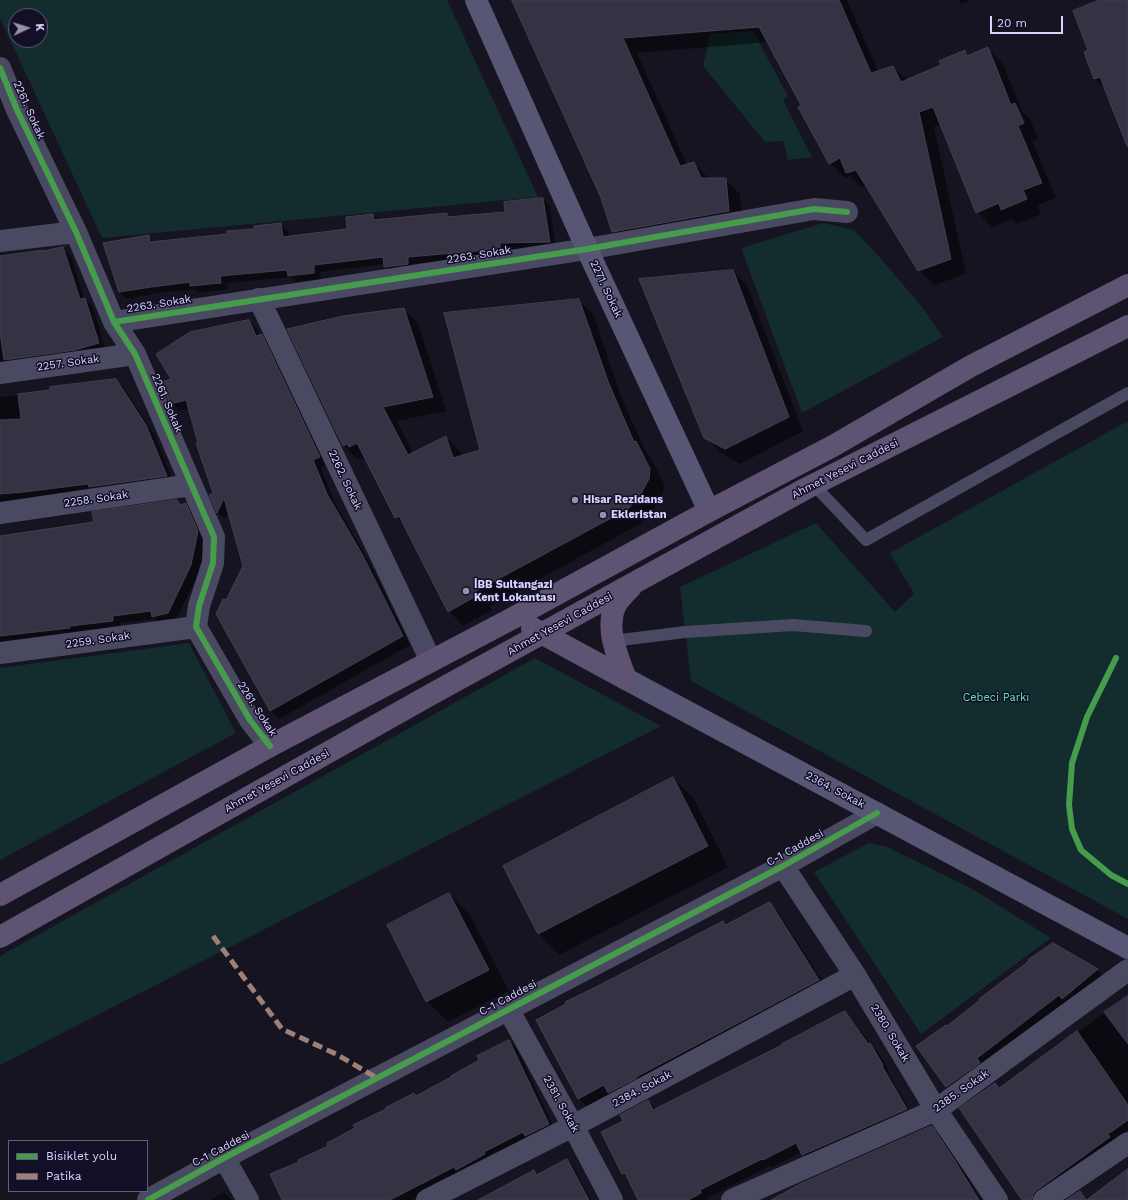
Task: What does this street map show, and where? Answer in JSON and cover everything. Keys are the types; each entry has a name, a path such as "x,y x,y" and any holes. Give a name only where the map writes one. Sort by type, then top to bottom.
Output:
{"main road":[{"path":"0,895 270,746 513,618 709,511 833,446 971,366 1128,285"},
{"name":"Ahmet Yesevi Caddesi","path":"0,937 416,703 814,484 1128,326"},
{"path":"626,679 613,641 612,617 615,606 634,582"},
{"path":"513,618 626,679"}],"street":[{"name":"2271. Sokak","path":"476,0 587,249 709,511"},
{"name":"2261. Sokak","path":"0,68 8,111 76,232 114,322 135,354 214,537 213,563 200,606 196,627 250,720 270,746"},
{"name":"2263. Sokak","path":"114,322 587,249 814,209 847,212"},
{"path":"0,241 76,232"},
{"name":"2262. Sokak","path":"259,299 431,660"},
{"name":"2257. Sokak","path":"0,372 135,354"},
{"name":"2258. Sokak","path":"0,514 192,485"},
{"name":"2259. Sokak","path":"0,653 196,627"},
{"name":"2364. Sokak","path":"626,679 1128,948"},
{"name":"C-1 Caddesi","path":"148,1200 224,1158 783,866 877,813"},
{"name":"2380. Sokak","path":"783,866 855,975 936,1110 996,1200"},
{"name":"2385. Sokak","path":"732,1200 936,1110 1128,970"},
{"name":"2384. Sokak","path":"427,1200 573,1126 855,975"},
{"name":"2381. Sokak","path":"508,1009 612,1200"},
{"path":"1044,1200 1128,1143"},
{"path":"224,1158 248,1200"}],"lane":[{"path":"814,484 866,540 1128,393"},
{"path":"613,641 685,632 794,625 866,631"}],"green space":[{"path":"0,0 447,0 538,197 102,238 14,48 48,48 48,8 8,8 8,35 0,18"},
{"path":"753,31 788,96 783,100 812,157 788,160 783,141 765,142 703,66 710,34"},
{"path":"823,223 854,230 884,262 922,307 943,337 802,413 741,248"},
{"name":"Cebeci Parkı","path":"1128,421 1128,919 691,681 680,587 816,523 895,612 914,594 890,553"},
{"path":"189,643 236,733 0,860 0,668"},
{"path":"535,658 661,726 0,1065 0,956"},
{"path":"869,843 885,846 971,888 1051,938 921,1034 814,872"}],"building":[{"path":"512,0 839,0 871,73 893,66 901,82 941,65 939,61 965,50 967,56 988,47 1011,105 1015,103 1024,123 1018,126 1042,183 1023,190 1027,199 1001,210 999,203 976,213 933,107 919,112 951,259 918,271 856,170 846,173 840,158 829,164 798,107 801,105 759,27 623,38 680,166 694,162 701,178 726,178 729,211 612,232 601,198"},
{"path":"1099,0 1128,0 1128,146 1100,77 1094,79 1084,52 1088,50 1073,11"},
{"path":"543,198 550,242 500,243 500,249 408,257 408,264 384,267 383,257 314,265 314,273 288,276 287,270 220,276 221,283 190,286 190,282 119,292 103,243 149,235 150,242 227,234 227,231 254,229 254,226 281,223 283,237 347,229 346,217 373,214 374,220 447,213 447,217 505,212 504,202"},
{"path":"63,247 80,299 85,298 99,343 75,350 4,360 0,332 0,256"},
{"path":"733,270 789,417 725,449 704,438 639,279"},
{"path":"579,299 609,384 634,442 636,441 650,469 649,479 642,492 628,509 476,591 478,595 448,612 399,516 395,518 357,443 349,447 348,444 343,446 287,329 343,316 404,308 433,397 383,407 408,455 446,436 453,458 480,450 444,313"},
{"path":"249,320 256,336 262,334 320,457 313,460 327,494 362,554 403,636 270,711 216,614 223,599 226,600 243,566 224,498 217,513 209,495 213,493 196,443 198,443 186,400 170,404 161,382 171,379 156,354 190,332"},
{"path":"116,379 146,425 167,476 89,487 88,484 0,494 0,420 21,419 18,394 50,390 50,387"},
{"path":"177,500 180,505 186,503 198,531 191,565 168,613 152,617 151,611 113,616 113,621 70,626 70,628 0,636 0,536 94,522 92,512"},
{"path":"673,777 708,846 538,934 503,866"},
{"path":"449,893 489,970 426,1002 387,925"},
{"path":"770,902 819,980 608,1093 604,1085 578,1099 536,1020 566,1004 565,1002 723,921 725,925"},
{"path":"1053,943 1098,969 1062,999 1059,995 977,1058 980,1063 946,1087 916,1046 946,1025 947,1026 980,1000 979,999 1029,961 1028,960"},
{"path":"1128,996 1128,1044 1104,1012"},
{"path":"845,1011 868,1044 870,1043 907,1109 802,1155 796,1143 700,1190 701,1193 688,1200 638,1200 625,1173 622,1174 601,1132 623,1121 620,1115 648,1100 653,1110 782,1045"},
{"path":"1077,1031 1128,1105 1128,1120 1108,1134 1110,1137 1037,1190 1033,1194 1032,1200 1022,1200 959,1108 995,1083 999,1088"},
{"path":"509,1040 549,1124 525,1136 523,1132 484,1152 485,1154 456,1170 454,1167 390,1200 282,1200 270,1174 299,1162 298,1160 328,1146 327,1143 355,1128 353,1125 414,1093 416,1096 451,1077 479,1060 477,1056"},
{"path":"932,1126 979,1200 771,1200 800,1184"},
{"path":"567,1159 589,1200 478,1200 534,1170 536,1175"},
{"path":"1128,1169 1128,1200 1086,1200"},
{"path":"1080,1191 1086,1200 1066,1200"}],"marked path":[{"path":"213,936 282,1029 336,1054 377,1078"}],"cycle path":[{"path":"0,68 17,110 76,232 114,322 135,354 214,537 213,563 199,606 196,627 250,720 270,746"},
{"path":"114,322 587,249 814,209 847,212"},
{"path":"1116,658 1087,717 1072,763 1069,805 1072,829 1081,850 1111,875 1128,884"},
{"path":"148,1200 224,1158 783,866 877,813"}],"place":[{"name":"Hisar Rezidans","path":"575,500"},
{"name":"Ekleristan","path":"603,515"},
{"name":"İBB Sultangazi Kent Lokantası","path":"466,591"}]}
